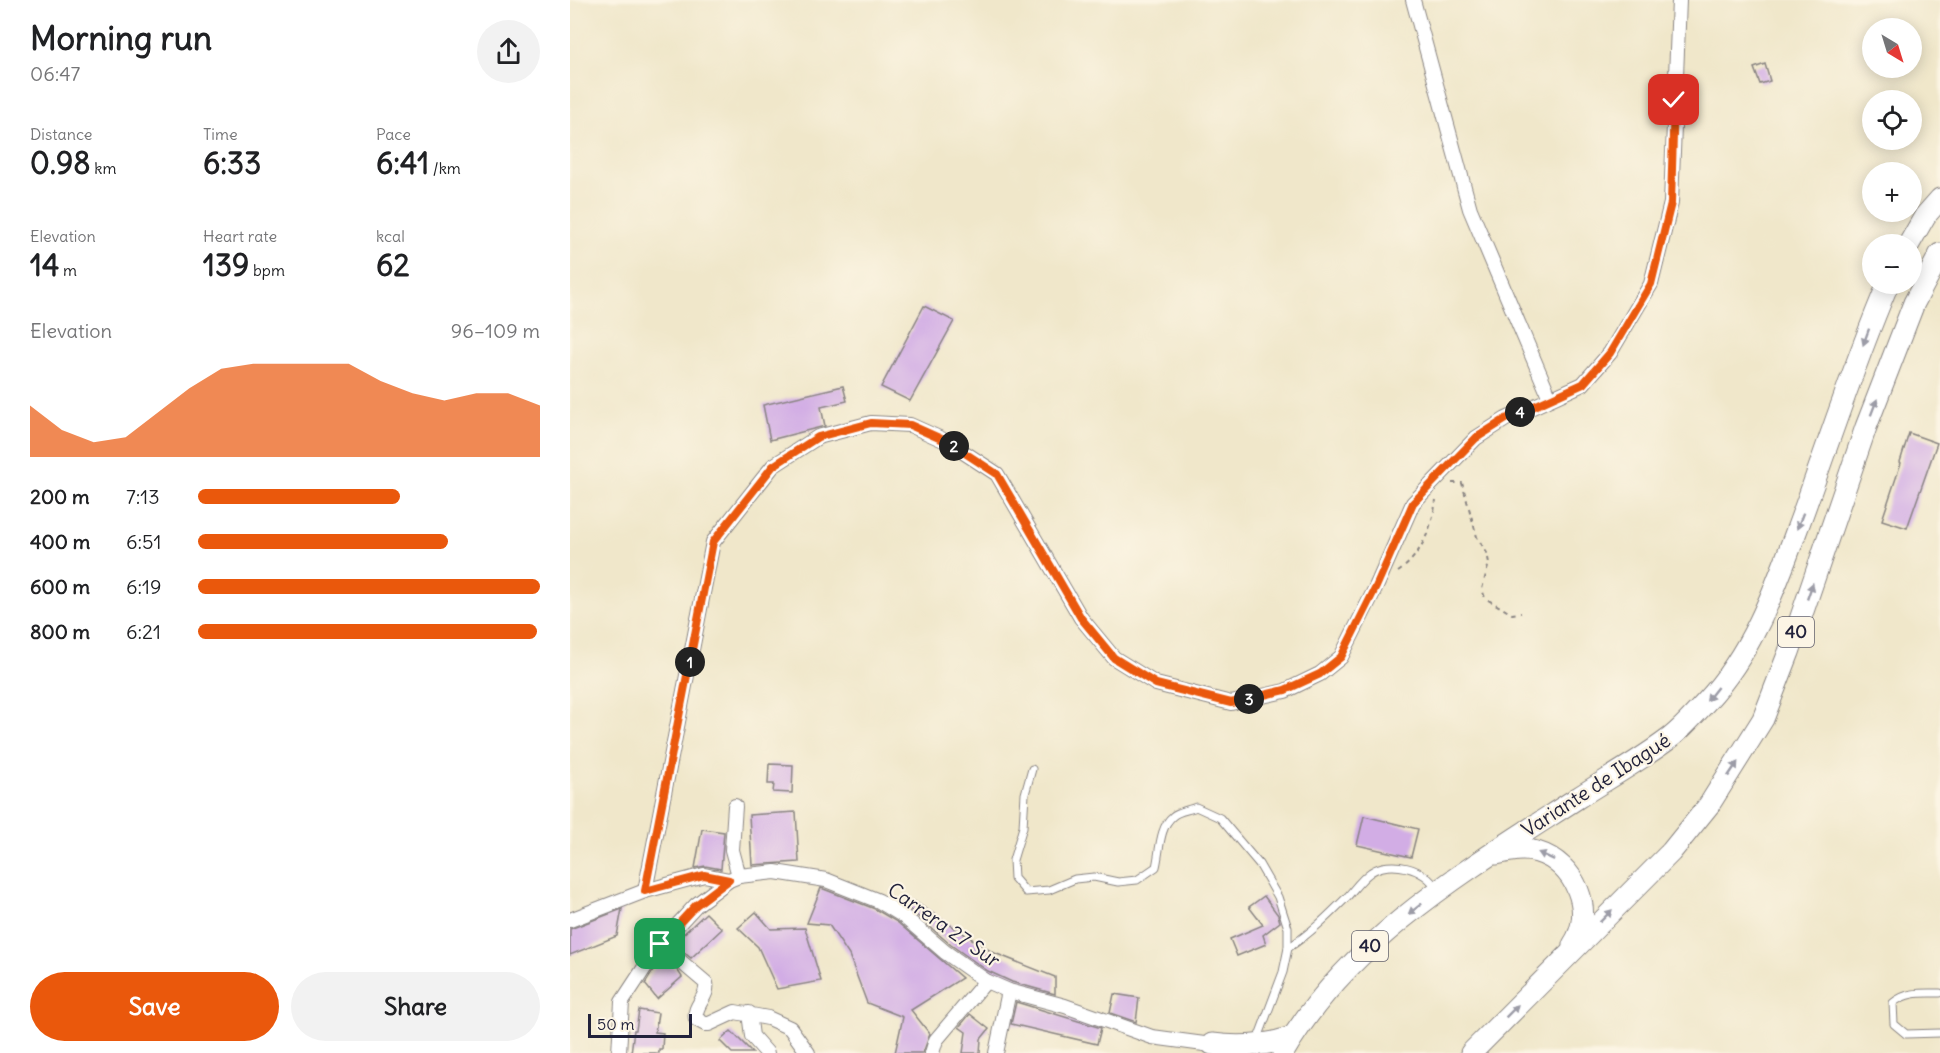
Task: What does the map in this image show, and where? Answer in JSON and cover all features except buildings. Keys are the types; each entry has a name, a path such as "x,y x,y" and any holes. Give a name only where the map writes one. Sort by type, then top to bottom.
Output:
{"highway":[{"path":"1915,234 1925,216 1940,199"},
{"name":"40","path":"1471,1053 1671,852 1709,805 1763,718 1789,652 1870,417 1914,303 1940,254"},
{"name":"Variante de Ibagué","path":"1288,1045 1329,988 1360,954 1436,892 1479,861 1672,737 1708,699 1740,656 1770,601 1868,331 1884,294"},
{"path":"1479,861 1515,849 1536,852 1556,861 1572,877 1581,897 1583,918 1577,940 1565,958"},
{"path":"1218,1049 1233,1047 1247,1050 1288,1045"}],"street":[{"path":"1413,0 1470,209 1550,398"},
{"path":"645,891 713,542 773,466 818,437 871,423 910,425 948,442 997,474 1081,618 1114,658 1156,684 1231,703 1285,690 1320,674 1341,657 1376,587 1413,503 1476,438 1506,419 1583,384 1610,353 1651,284 1671,203 1679,0"},
{"path":"619,1053 622,1002 660,944 696,905 734,878 732,850 735,806"},
{"name":"Carrera 27 Sur","path":"570,920 645,891 704,875 734,878 775,873 826,880 879,901 902,915 945,952 986,981 1009,991 1065,1006 1152,1037 1218,1049"},
{"path":"660,944 705,983 707,992 694,1012 696,1019 705,1024 735,1012 768,1018 790,1028 808,1053"},
{"path":"932,1053 936,1040 986,981"},
{"path":"996,1053 1009,991"},
{"path":"749,1013 752,1036 767,1053"}],"lane":[{"path":"1032,769 1025,794 1023,827 1013,860 1014,878 1026,892 1049,890 1075,879 1094,877 1118,882 1137,880 1156,867 1162,832 1173,815 1196,807 1220,818 1259,864 1278,897 1288,928 1288,948 1283,972 1247,1050"},
{"path":"1288,948 1321,922 1371,871 1385,867 1405,867 1422,873 1435,886 1436,892"},
{"path":"1940,993 1903,995 1893,1003 1894,1024 1906,1034 1940,1033"}],"path":[{"path":"1445,487 1450,483 1462,483 1478,537 1489,563 1482,589 1485,598 1512,614 1521,614"},
{"path":"1376,587 1406,566 1422,549 1440,491"}],"route":[{"path":"660,944 696,905 729,880 704,875 645,891 713,542 773,466 818,437 871,423 910,425 948,442 997,474 1081,618 1114,658 1156,684 1231,703 1285,690 1320,674 1341,657 1376,587 1413,503 1476,438 1506,419 1583,384 1610,353 1651,284 1671,203 1674,100"}]}
